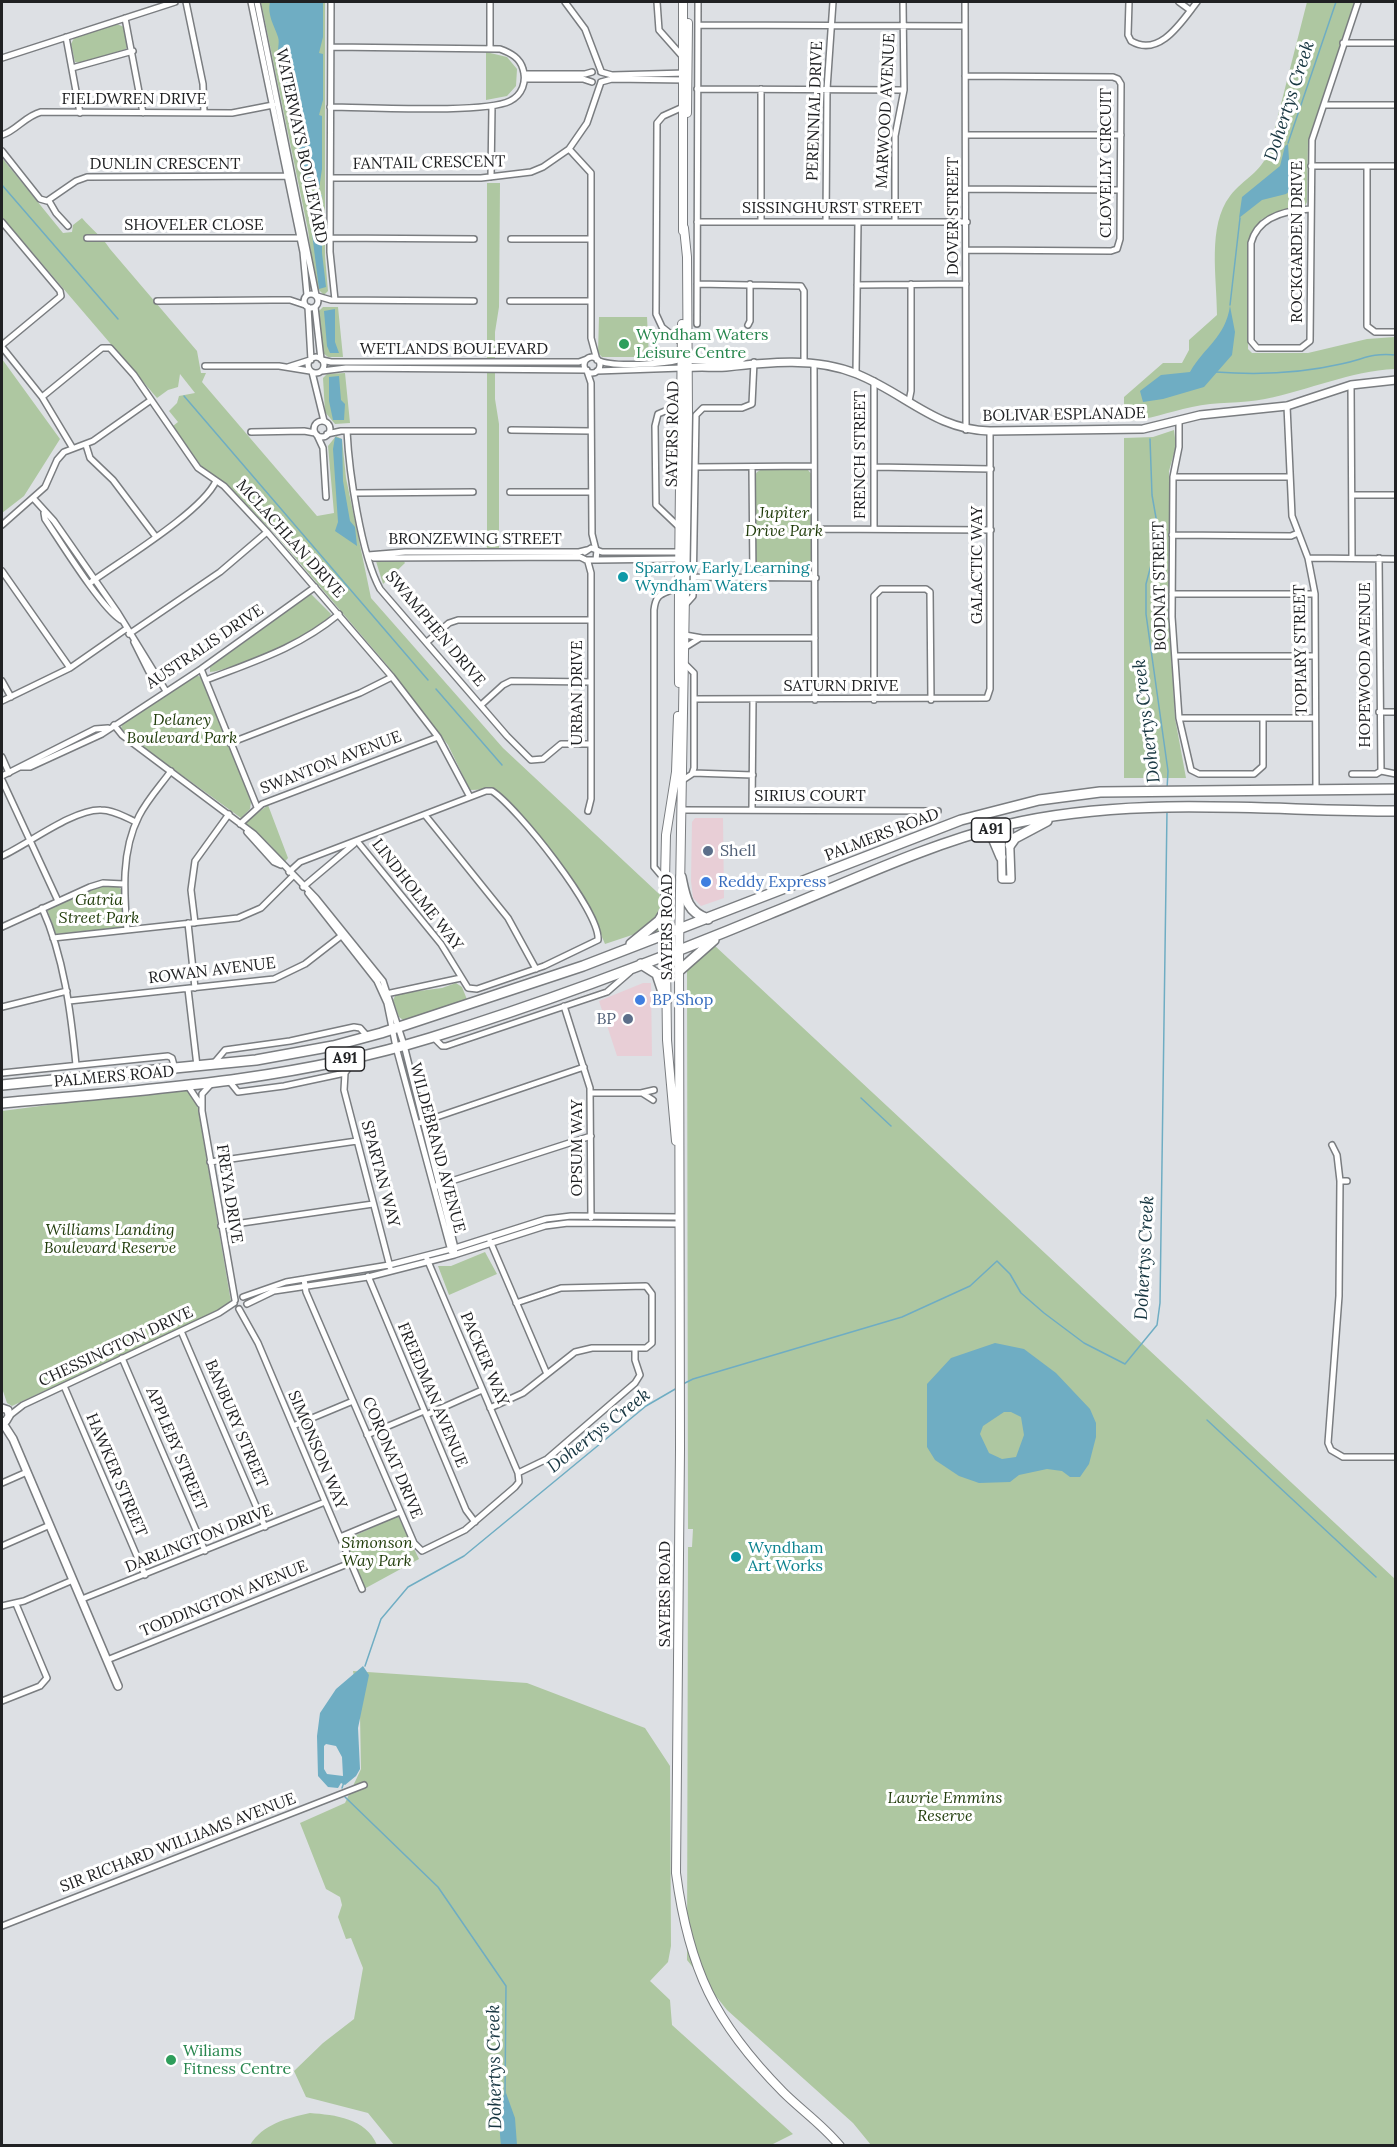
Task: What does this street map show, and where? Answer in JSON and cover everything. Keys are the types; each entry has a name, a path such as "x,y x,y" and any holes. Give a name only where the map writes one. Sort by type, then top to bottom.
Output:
{"highway":[{"name":"PALMERS ROAD","path":"2,1085 213,1065 300,1052 395,1029 680,930 939,829 1002,808 1100,792 1395,789"},
{"path":"1002,808 1005,826"},
{"name":"PALMERS ROAD","path":"5,1104 230,1082 356,1057 433,1037 665,956 936,848 1005,826 1060,815 1133,808 1395,811"},
{"path":"1010,845 1015,838 1060,815"},
{"path":"982,832 993,838 1001,857"},
{"path":"681,877 689,906 693,912 708,919"},
{"path":"625,950 659,921 665,911"},
{"path":"680,970 723,933"},
{"path":"638,965 650,967 657,974 666,1001"}],"main road":[{"name":"SAYERS ROAD","path":"682,2 682,56 685,77 682,108 684,159"},
{"name":"SAYERS ROAD","path":"687,2 684,159 685,414 681,555 677,587 684,663 679,950 680,1391 676,1873 683,1921 693,1960 712,2001 735,2040 783,2092 840,2145"},
{"name":"SAYERS ROAD","path":"680,1181 669,1072 665,880 668,812 677,758 685,605 679,527 685,414 682,404 685,363 682,343 684,299"}],"street":[{"path":"2,58 175,2"},
{"path":"186,2 203,84 204,113"},
{"name":"WATERWAYS BOULEVARD","path":"251,2 300,238 306,306"},
{"name":"WATERWAYS BOULEVARD","path":"257,2 317,296 316,306"},
{"path":"331,2 330,238 333,300"},
{"path":"490,2 490,47"},
{"path":"568,2 589,37 601,72 601,82"},
{"path":"657,2 658,30 682,56"},
{"path":"697,324 698,2"},
{"name":"PERENNIAL DRIVE","path":"826,222 827,90 833,2"},
{"name":"MARWOOD AVENUE","path":"895,222 895,136 904,90 903,2"},
{"name":"DOVER STREET","path":"965,2 966,430"},
{"path":"1129,2 1128,35 1131,41 1137,44 1162,41 1197,2"},
{"path":"1179,2 1190,10"},
{"name":"ROCKGARDEN DRIVE","path":"1311,209 1268,219 1257,228 1251,243 1253,345 1260,348 1301,348 1307,345 1310,338 1312,140 1358,2"},
{"path":"125,18 143,113"},
{"path":"698,24 965,26"},
{"path":"66,37 80,113"},
{"path":"1343,43 1395,43"},
{"path":"330,106 492,106 514,99 523,88 524,77 515,56 490,47 331,47"},
{"path":"72,68 133,51"},
{"path":"592,71 596,58"},
{"path":"524,77 583,74 592,71 612,75 685,77"},
{"name":"FANTAIL CRESCENT","path":"592,71 595,95"},
{"name":"CLOVELLY CIRCUIT","path":"965,76 1116,77 1121,84 1120,243 1115,251 966,250"},
{"path":"524,77 583,79 592,82 610,79 685,77"},
{"name":"FANTAIL CRESCENT","path":"331,178 492,177 531,172 543,167 569,148 587,123 601,82"},
{"path":"697,89 904,90"},
{"path":"761,89 761,222"},
{"name":"FIELDWREN DRIVE","path":"2,135 36,113 236,113 273,105"},
{"path":"1324,105 1395,105"},
{"path":"492,106 492,177"},
{"path":"682,108 663,116 657,123 656,314 662,327 682,343"},
{"path":"966,135 1120,135"},
{"path":"569,148 591,173 592,346 600,366 591,382"},
{"path":"2,151 40,199 50,201 68,226"},
{"path":"1311,166 1395,166"},
{"path":"1367,166 1368,326 1375,332 1395,332"},
{"name":"DUNLIN CRESCENT","path":"50,201 76,181 87,177 287,176"},
{"path":"967,189 1120,190"},
{"path":"2,222 60,291 61,296 2,346 42,397 72,447"},
{"name":"SISSINGHURST STREET","path":"697,222 967,222"},
{"path":"856,373 858,222"},
{"name":"SHOVELER CLOSE","path":"87,238 300,238"},
{"path":"330,238 474,239"},
{"path":"511,238 591,239"},
{"path":"748,325 750,321 750,284"},
{"path":"684,299 697,286 796,284 803,288 804,363"},
{"path":"909,401 910,284"},
{"path":"857,285 966,284"},
{"path":"156,301 290,300 317,296 333,300 474,301"},
{"path":"290,300 306,306 316,306 333,300"},
{"path":"510,301 591,301"},
{"path":"306,306 311,371 318,386"},
{"path":"316,306 321,359 324,365 318,386 320,408 326,423 327,435 323,448 326,497"},
{"name":"MCLACHLAN DRIVE","path":"42,397 107,346 134,375 198,468 216,481 267,532 392,677 438,737 470,797"},
{"path":"592,346 585,364 591,382 592,534 597,550 597,560 681,555"},
{"name":"WETLANDS BOULEVARD","path":"288,367 321,359 331,362 412,363 579,362 587,359"},
{"path":"587,359 605,363 685,363"},
{"name":"SAYERS ROAD","path":"685,605 693,596 696,421 699,411 705,407 742,408 752,404 754,362"},
{"path":"587,371 685,363"},
{"name":"BOLIVAR ESPLANADE","path":"685,363 804,363 856,373 948,424 966,430 990,431 1133,430 1200,415 1287,406 1351,386 1395,380"},
{"path":"814,364 816,578 814,700"},
{"path":"205,366 288,367"},
{"name":"WETLANDS BOULEVARD","path":"288,367 321,372 346,368 587,371"},
{"name":"FRENCH STREET","path":"874,381 874,529"},
{"path":"1351,386 1352,558"},
{"path":"2,525 45,487 57,460 72,447 86,445 151,400"},
{"name":"SAYERS ROAD","path":"679,527 656,505 655,426 658,414 682,404"},
{"name":"TOPIARY STREET","path":"1287,406 1292,516 1308,558 1315,594 1316,790"},
{"path":"320,408 316,434 323,448"},
{"path":"685,414 696,421"},
{"name":"BODNAT STREET","path":"1179,420 1179,447 1173,477 1172,594 1179,718 1193,772 1199,774 1254,774 1260,771 1263,766 1263,718"},
{"path":"304,430 316,423 326,423 344,431"},
{"path":"251,432 304,430 327,435 344,431 472,430"},
{"path":"511,430 591,430"},
{"name":"SWAMPHEN DRIVE","path":"344,431 368,555 373,576 380,589 532,760 543,759 561,744 591,744"},
{"name":"GALACTIC WAY","path":"987,698 990,689 990,431"},
{"path":"86,445 90,458 113,480 156,537"},
{"path":"696,467 814,466"},
{"path":"752,467 753,578"},
{"path":"874,467 991,469"},
{"path":"1173,477 1290,477"},
{"path":"92,581 156,537 208,495 216,481"},
{"path":"355,493 473,492"},
{"path":"510,492 591,492"},
{"path":"1353,495 1395,495"},
{"path":"34,499 44,513 54,521 92,581 128,631 149,672 157,678 166,691"},
{"path":"815,529 991,530"},
{"path":"2,701 70,668 220,572 267,532"},
{"path":"1172,535 1291,536 1298,533"},
{"path":"587,561 584,555 592,534"},
{"path":"597,550 681,555"},
{"name":"BRONZEWING STREET","path":"368,555 405,552 597,550"},
{"name":"BRONZEWING STREET","path":"368,555 374,558 580,557 587,561 597,560"},
{"path":"1308,558 1395,558"},
{"name":"HOPEWOOD AVENUE","path":"1379,558 1381,771"},
{"name":"URBAN DRIVE","path":"591,573 597,560"},
{"name":"URBAN DRIVE","path":"587,561 591,573 591,799 588,811"},
{"path":"2,571 70,668"},
{"path":"694,577 816,578"},
{"name":"AUSTRALIS DRIVE","path":"2,778 22,767 30,767 102,734 201,669 315,587"},
{"name":"SAYERS ROAD","path":"665,880 654,867 654,610 655,599 677,587"},
{"path":"874,700 874,596 880,589 891,589 926,590 931,594 931,700"},
{"path":"1172,594 1315,594"},
{"path":"206,680 292,647 313,635 339,614"},
{"path":"427,642 449,623 458,620 590,620"},
{"path":"682,635 702,638 815,638"},
{"path":"684,648 702,638"},
{"path":"1175,656 1315,656"},
{"name":"SAYERS ROAD","path":"684,663 694,673 693,773"},
{"path":"201,669 257,807"},
{"path":"230,742 360,693 392,677"},
{"path":"2,681 11,697"},
{"path":"481,705 503,685 511,681 591,682"},
{"name":"SATURN DRIVE","path":"694,699 931,700 987,698"},
{"path":"752,809 753,700"},
{"path":"1379,712 1395,712"},
{"path":"1179,718 1315,718"},
{"name":"WILDEBRAND AVENUE","path":"114,725 122,735 240,824 274,862 282,866 316,898 342,934 381,978 454,1255"},
{"name":"SWANTON AVENUE","path":"240,824 257,807 438,737"},
{"path":"2,757 9,773"},
{"path":"127,930 124,884 136,822 171,771"},
{"path":"1352,774 1376,774 1381,771 1395,774"},
{"path":"683,780 693,773 753,775"},
{"path":"2,778 58,901"},
{"path":"53,938 232,919 249,914 261,908 300,862 488,791 496,794 569,878 584,900 597,932 598,939 595,944 536,969 508,918 425,815"},
{"path":"2,856 30,841 34,836 95,810 112,812 136,822"},
{"name":"SIRIUS COURT","path":"682,810 938,811"},
{"path":"195,923 191,890 195,861 229,814"},
{"path":"1005,826 1010,845 1011,879 1002,879 1001,857 1005,826"},
{"path":"305,889 357,841"},
{"name":"LINDHOLME WAY","path":"357,841 441,944 468,988 477,988 536,969"},
{"path":"336,848 340,855"},
{"path":"2,927 95,885 124,884"},
{"path":"42,908 53,938 67,991 76,1065"},
{"path":"188,923 197,1066"},
{"name":"ROWAN AVENUE","path":"69,1001 280,977 305,964 342,934"},
{"name":"PALMERS ROAD","path":"433,1037 442,1046 446,1046 564,1006 612,989 638,965"},
{"path":"387,994 461,978"},
{"path":"2,1006 67,991"},
{"name":"OPSUM WAY","path":"564,1006 591,1093 591,1220"},
{"name":"PALMERS ROAD","path":"2,1073 168,1056 172,1058 175,1069"},
{"path":"345,1073 356,1057"},
{"path":"419,1123 584,1067"},
{"name":"PALMERS ROAD","path":"230,1082 236,1091 242,1092 345,1073"},
{"name":"SPARTAN WAY","path":"344,1090 345,1073"},
{"name":"SPARTAN WAY","path":"333,1077 339,1081 344,1090 390,1268"},
{"name":"FREYA DRIVE","path":"212,1083 202,1094 202,1111 234,1302"},
{"name":"FREYA DRIVE","path":"188,1086 198,1099 202,1111"},
{"path":"591,1093 641,1093 654,1090"},
{"path":"641,1093 653,1100"},
{"path":"436,1186 591,1136"},
{"path":"210,1162 357,1141"},
{"path":"1332,1145 1337,1155 1340,1181 1342,1296 1328,1435 1330,1450 1336,1455 1395,1457"},
{"path":"1340,1181 1347,1181"},
{"path":"221,1226 374,1204"},
{"path":"346,1277 367,1270 428,1262 454,1255 527,1227 591,1220 680,1221"},
{"path":"304,1283 346,1277 368,1277 426,1255 489,1240"},
{"path":"489,1240 546,1374"},
{"name":"PACKER WAY","path":"426,1255 518,1473"},
{"name":"FREEDMAN AVENUE","path":"367,1270 466,1510 475,1522"},
{"name":"FREYA DRIVE","path":"231,1281 246,1305"},
{"name":"CHESSINGTON DRIVE","path":"4,1414 219,1313 242,1297 272,1286 304,1283"},
{"name":"CHESSINGTON DRIVE","path":"219,1313 239,1309 274,1291 304,1283"},
{"name":"CORONAT DRIVE","path":"304,1283 400,1512 414,1543 422,1551 461,1533 475,1522 515,1487 519,1482 518,1473"},
{"path":"490,1408 523,1393 567,1356 580,1350 646,1347 652,1343 650,1288 643,1286 568,1287 516,1303"},
{"name":"SIMONSON WAY","path":"234,1302 247,1321 362,1589"},
{"name":"SIMONSON WAY","path":"246,1305 247,1321"},
{"name":"BANBURY STREET","path":"181,1331 265,1527"},
{"path":"518,1473 547,1459 638,1380 640,1375 635,1360 635,1348"},
{"name":"APPLEBY STREET","path":"122,1358 205,1551"},
{"name":"HAWKER STREET","path":"64,1386 145,1575"},
{"path":"367,1435 482,1390"},
{"path":"293,1426 353,1401"},
{"path":"4,1414 118,1686"},
{"path":"2,1483 27,1472"},
{"name":"DARLINGTON DRIVE","path":"82,1599 325,1502"},
{"path":"340,1537 400,1512"},
{"path":"2,1546 50,1526"},
{"name":"TODDINGTON AVENUE","path":"107,1660 350,1563"},
{"path":"2,1606 16,1604 73,1580"},
{"path":"2,1701 40,1686 46,1679 46,1674 16,1604"},
{"name":"SIR RICHARD WILLIAMS AVENUE","path":"2,1926 364,1785"}],"shaded area":[{"name":"Shell","path":"695,818 723,818 724,898 701,906 693,898 691,881 692,822"},
{"name":"BP","path":"643,983 651,983 652,1056 617,1056 599,1001"}],"green space":[{"path":"261,2 325,2 325,256 328,291 324,295 315,286 308,230"},
{"path":"1307,2 1355,2 1308,141 1307,202 1305,206 1262,219 1250,236 1248,349 1252,353 1308,353 1367,339 1395,337 1395,369 1362,373 1265,399 1201,405 1124,421 1124,397 1163,363 1182,363 1189,350 1189,340 1217,315 1215,253 1218,222 1230,196 1257,170 1269,151"},
{"path":"117,24 124,27 128,45 126,49 83,63 75,62 71,44 74,38"},
{"path":"486,52 507,57 517,69 516,86 507,96 486,100"},
{"path":"2,158 63,233 72,232 73,225 82,218 104,240 197,351 201,373 206,373 202,382 317,516 334,513 328,446 336,436 342,439 346,478 371,598 503,748 672,906 672,950 646,926 635,934 605,944 587,902 569,874 495,789 470,790 448,745 386,664 275,534 226,484 202,467 173,426 178,422 169,411 177,403 179,396 195,393 180,374 178,387 168,390 157,398 2,217"},
{"path":"487,183 500,183 499,307 495,332 495,399 499,424 499,548 487,548"},
{"path":"323,307 338,307 343,357 328,357 323,353 319,311"},
{"name":"Wyndham Waters Leisure Centre","path":"599,317 647,317 649,357 602,357 598,353"},
{"path":"2,359 60,439 24,496 2,513"},
{"path":"345,373 350,423 335,424 325,412 323,378 327,374"},
{"path":"1174,430 1176,446 1169,471 1169,618 1175,718 1186,778 1124,778 1124,438 1153,437"},
{"name":"Jupiter Drive Park","path":"762,469 808,470 813,476 813,571 808,576 756,574 754,477"},
{"path":"401,557 405,563 383,584 375,558"},
{"path":"311,594 331,614 324,622 312,631 275,649 236,665 210,672 210,667"},
{"name":"Delaney Boulevard Park","path":"196,675 203,678 251,802 250,809 241,818 128,736 121,728 123,723"},
{"path":"268,805 288,858 283,864 268,843 246,826 247,821"},
{"name":"Gatria Street Park","path":"104,885 117,886 121,889 123,927 56,934 47,909 89,889"},
{"name":"Lawrie Emmins Reserve","path":"714,945 1395,1579 1395,2145 871,2145 853,2123 727,2010 687,1960 688,1547 692,1547 693,1529 688,1529 687,967"},
{"path":"456,983 462,987 468,1002 406,1022 399,1017 393,1000 396,994 442,988"},
{"name":"Williams Landing Boulevard Reserve","path":"187,1087 198,1108 231,1302 219,1310 12,1406 7,1403 2,1388 2,1111"},
{"path":"485,1252 497,1274 449,1295 438,1266 451,1266"},
{"name":"Simonson Way Park","path":"398,1516 419,1559 364,1589 345,1540"},
{"path":"353,1671 527,1683 645,1728 670,1766 671,1946 668,1962 650,1981 670,2000 672,2025 793,2134 769,2146 394,2145 368,2113 306,2097 294,2071 323,2043 354,2019 363,1968 351,1938 346,1939 338,1917 342,1905 340,1897 326,1889 300,1823 345,1803 361,1769 360,1715"},
{"path":"310,2113 339,2117 358,2124 372,2136 377,2145 250,2145 269,2127"}],"water":[{"path":"270,2 323,2 323,37 319,53 323,54 323,100 319,115 322,116 322,169 319,189 304,189 302,184 297,131 297,125 300,125 300,114 289,114 278,56 279,39 270,16"},
{"path":"1288,144 1291,190 1286,194 1262,200 1239,218 1242,197 1280,166 1285,146"},
{"path":"311,195 322,195 322,253 326,287 319,289 308,202"},
{"path":"1230,306 1235,332 1232,355 1204,387 1163,399 1143,402 1140,391 1161,375 1190,372 1224,326"},
{"path":"335,309 335,342 339,353 330,353 327,346 324,311"},
{"path":"339,376 341,400 345,404 344,420 333,420 329,401 329,377"},
{"path":"335,437 342,439 343,481 350,521 355,527 357,546 335,531 338,522 333,449"},
{"path":"995,1343 1024,1349 1056,1373 1090,1409 1096,1423 1096,1437 1089,1464 1080,1477 1070,1477 1062,1471 1047,1469 1019,1475 1010,1482 979,1483 959,1476 935,1460 927,1447 927,1384 951,1358","holes":["1004,1412 1011,1412 1021,1417 1024,1435 1016,1457 1002,1459 989,1453 980,1434 983,1426"]},
{"path":"363,1666 369,1675 358,1728 360,1769 356,1776 345,1785 341,1783 338,1788 328,1787 318,1776 317,1736 320,1713 336,1689","holes":["326,1744 336,1746 342,1757 343,1776 327,1774 324,1769 324,1746"]},
{"path":"506,2093 515,2118 517,2145 501,2145 500,2110"}],"waterway":[{"name":"Dohertys Creek","path":"1288,143 1336,2"},
{"path":"2,185 118,319"},
{"name":"Dohertys Creek","path":"1230,305 1240,218"},
{"path":"1216,372 1295,371 1326,367 1373,356 1396,355"},
{"path":"184,396 428,680"},
{"name":"Dohertys Creek","path":"1150,439 1152,495 1159,535 1146,584 1146,614 1168,771 1167,789"},
{"path":"436,689 502,765"},
{"name":"Dohertys Creek","path":"683,1384 693,1379 902,1317 970,1286 997,1261 1010,1274 1021,1293 1044,1313 1084,1343 1125,1364 1157,1325 1160,1303 1167,811"},
{"path":"861,1098 891,1126"},
{"name":"Dohertys Creek","path":"365,1666 381,1619 408,1587 464,1556 646,1406 677,1388"},
{"path":"1207,1420 1376,1577"},
{"name":"Dohertys Creek","path":"342,1788 344,1782"},
{"name":"Dohertys Creek","path":"345,1797 438,1887 506,1986 505,2095"}],"place":[{"name":"Wyndham Waters Leisure Centre","path":"624,344"},
{"name":"Sparrow Early Learning Wyndham Waters","path":"623,577"},
{"name":"Shell","path":"708,851"},
{"name":"Reddy Express","path":"706,882"},
{"name":"BP Shop","path":"640,1000"},
{"name":"BP","path":"628,1019"},
{"name":"Wyndham Art Works","path":"736,1557"},
{"name":"Wiliams Fitness Centre","path":"171,2060"}]}
